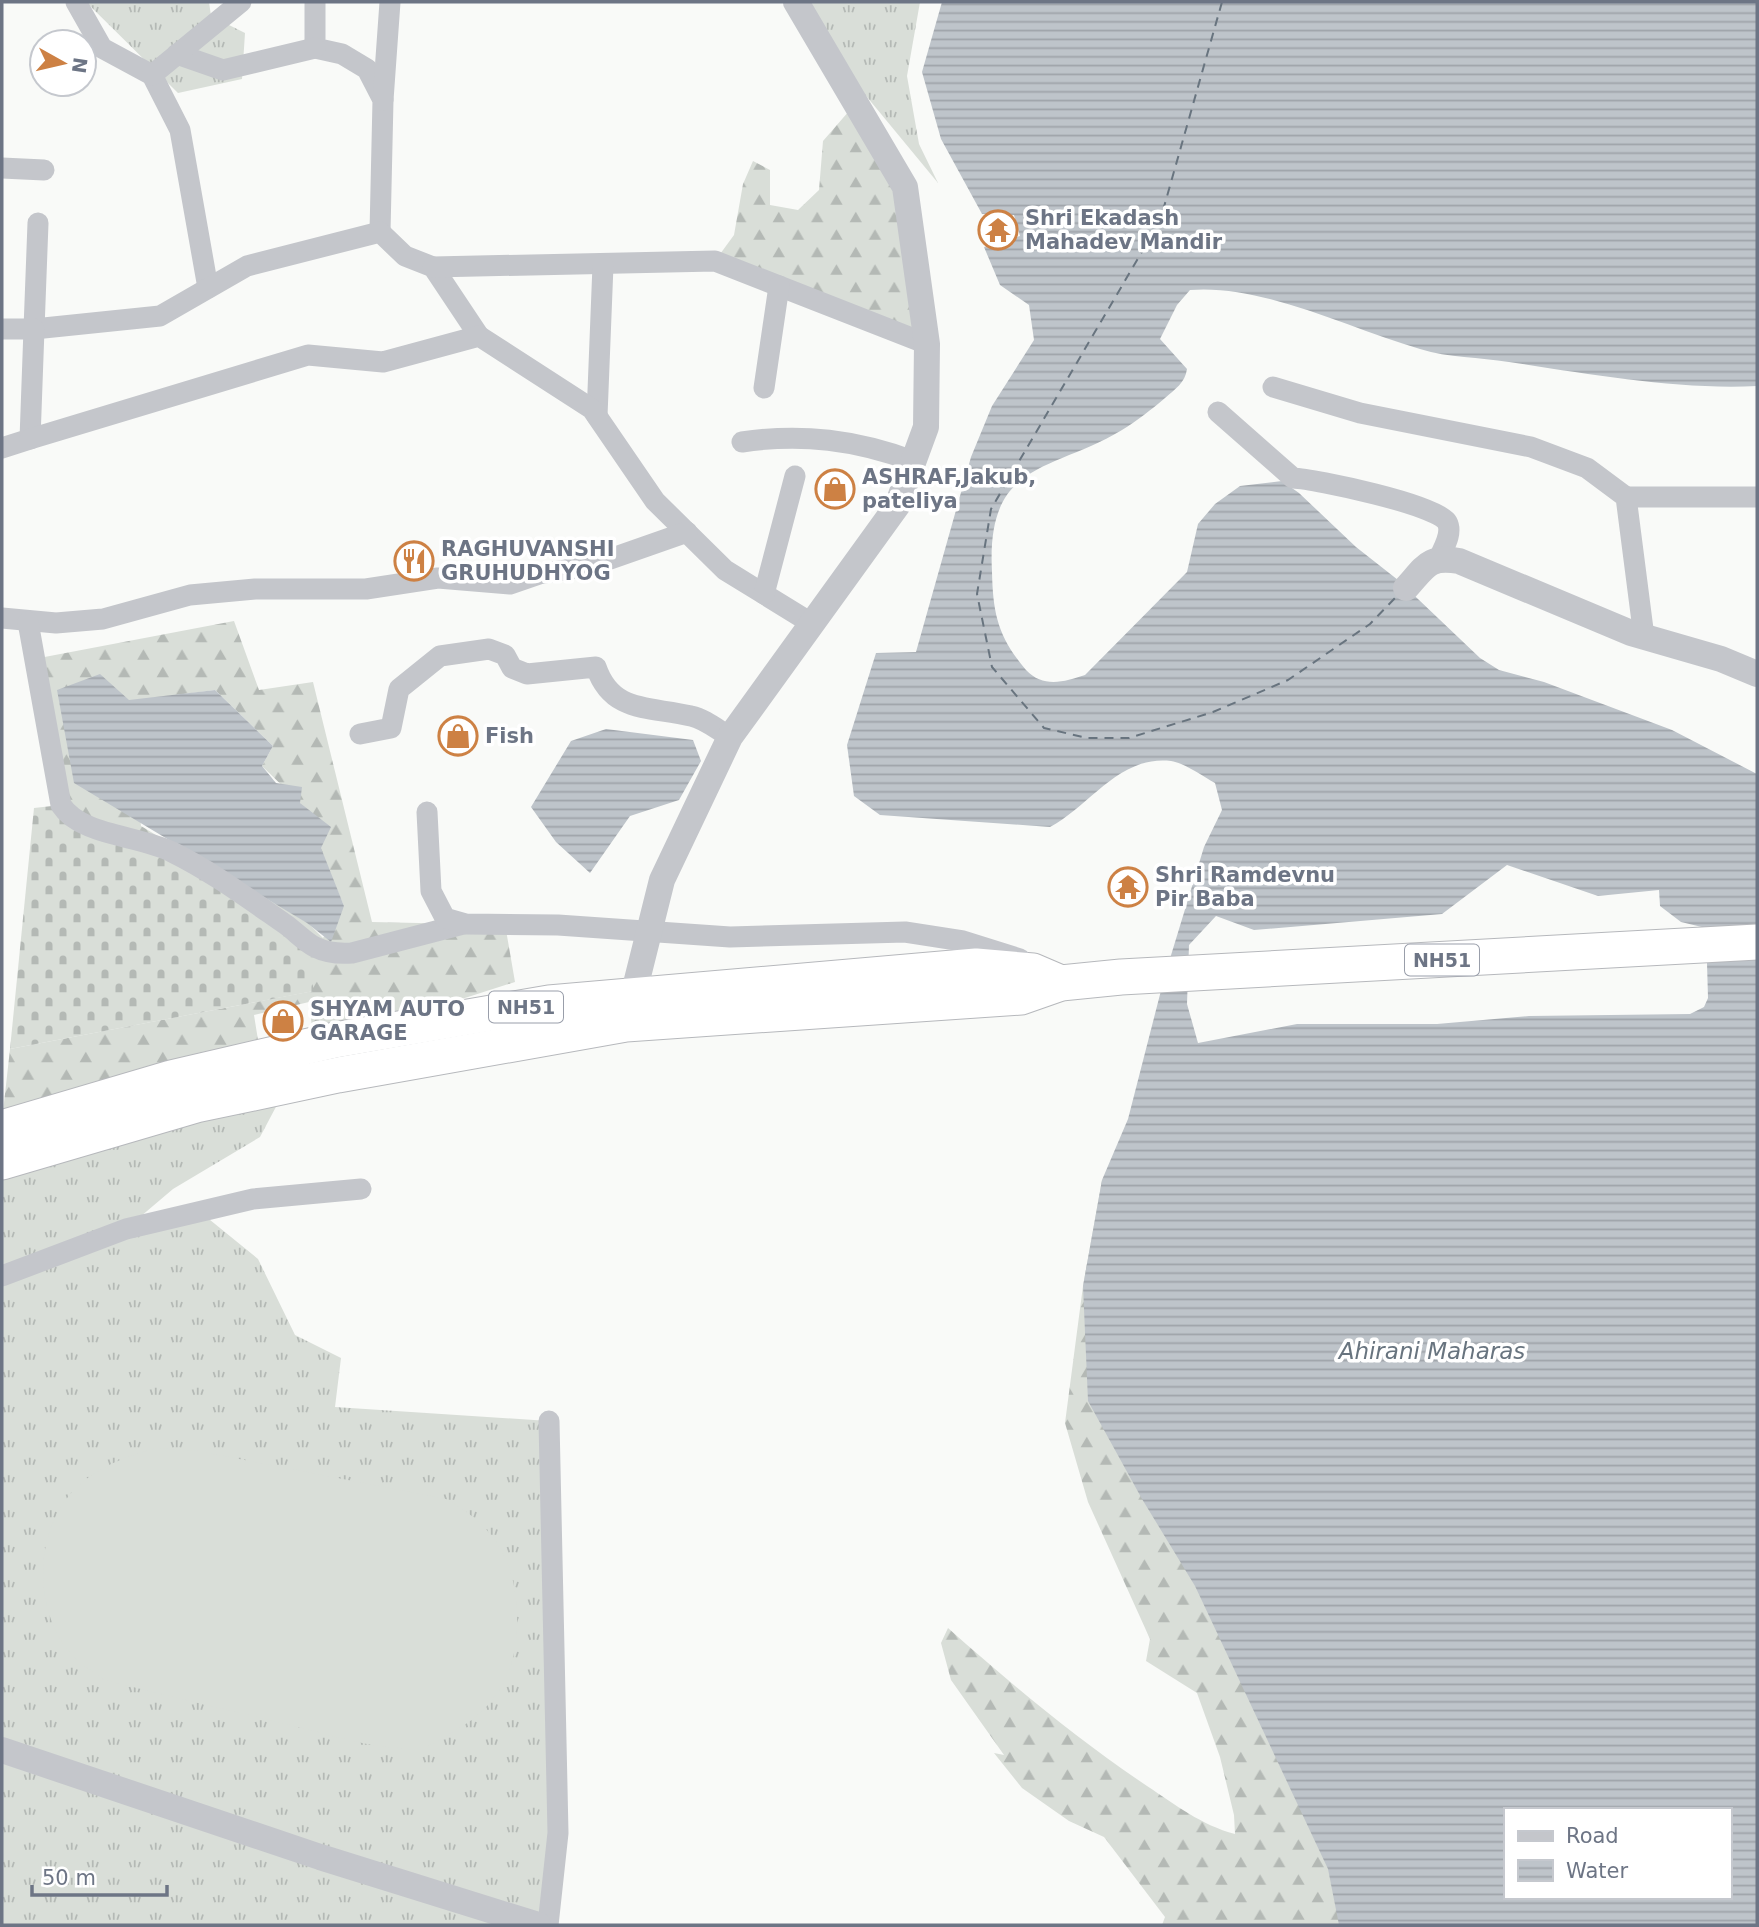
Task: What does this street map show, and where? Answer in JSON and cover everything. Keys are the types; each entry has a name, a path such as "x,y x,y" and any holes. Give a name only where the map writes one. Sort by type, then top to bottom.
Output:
{"highway":[{"name":"NH51","path":"2,1128 171,1078 335,1040 549,1003 629,1009 1021,996 1061,983 1121,977 1757,942"},
{"name":"NH51","path":"2,1162 196,1105 629,1009"}],"street":[{"path":"76,2 102,48 152,75 180,130 208,288"},
{"path":"152,75 241,2"},
{"path":"315,2 315,48"},
{"path":"390,2 383,100 380,232 405,256 433,267 715,261 927,344"},
{"path":"629,1009 662,880 730,737 897,506 926,427 927,344 905,187 796,2"},
{"path":"177,54 223,70 315,48 342,54 367,69 383,100"},
{"path":"2,168 44,170"},
{"path":"30,439 38,223"},
{"path":"2,329 34,330 159,316 247,266 380,232"},
{"path":"597,415 603,265"},
{"path":"433,267 479,336 592,409 655,501 725,570 811,623"},
{"path":"764,388 779,286"},
{"path":"2,448 308,355 383,362 479,336"},
{"path":"1273,387 1360,413 1531,447 1587,468 1626,497 1757,497"},
{"path":"1217,412 1293,478 1314,478 1372,495 1411,502 1444,517 1449,525 1449,534 1439,558"},
{"path":"742,442 775,437 826,439 870,446 914,461"},
{"path":"764,594 795,476"},
{"path":"1626,497 1644,636"},
{"path":"2,618 28,622 103,619 190,596 255,589 366,589 438,578 510,584 539,574 590,566 687,532"},
{"path":"1406,588 1431,561 1439,558 1459,561 1644,636 1721,659 1757,674"},
{"path":"28,622 61,805 68,816 94,829 137,838 172,852 235,890 314,947 335,954 352,953 466,923"},
{"path":"360,734 391,728 399,690 440,656 489,649 506,655 512,668 527,674 596,667 601,682 621,702 695,717 730,737"},
{"path":"427,812 431,891 445,918 466,923 650,930 730,937 905,932 963,941 1003,953 1037,967 1061,983"},
{"path":"2,1276 126,1229 253,1199 361,1189"},
{"path":"548,1421 558,1833 548,1925"},
{"path":"2,1750 320,1857 538,1925"}],"green space":[{"path":"86,2 209,2 211,16 245,33 242,79 178,93"},
{"path":"796,2 920,2 907,76 919,144 938,183 815,34"},
{"path":"856,103 905,187 927,344 715,261 734,235 743,184 753,161 770,170 770,205 798,210 819,190 823,141"},
{"path":"234,621 259,690 313,682 372,922 466,924 506,930 515,982 387,1023 312,1027 309,1002 254,1015 258,1040 150,1074 3,1112 10,1049 313,991 242,884 308,923 323,938 344,906 300,803 262,766 273,746 215,690 129,701 141,826 171,844 68,816 34,659"},
{"path":"61,805 165,856 302,935 314,991 10,1049 34,808"},
{"path":"287,1086 260,1137 173,1189 127,1228 199,1211 258,1259 295,1335 341,1358 335,1407 549,1421 548,1925 2,1925 2,1162"},
{"path":"1102,1180 1401,1925 1162,1925 1165,1917 1104,1837 1069,1821 1022,1788 994,1753 1004,1755 951,1680 941,1643 948,1628 1045,1710 1121,1768 1189,1814 1235,1834 1234,1815 1220,1757 1197,1693 1146,1661 1150,1639 1088,1502 1065,1423 1083,1286"},
{"path":"157,1448 198,1451 446,1499 477,1520 489,1532 506,1560 512,1576 517,1613 517,1633 510,1669 493,1699 466,1724 432,1744 421,1748 388,1747 104,1680 84,1666 61,1641 46,1602 43,1580 48,1538 65,1501 83,1481 118,1461"}],"water":[{"name":"Ahirani Maharas","path":"942,2 1757,2 1757,386 1664,383 1442,354 1276,301 1218,290 1190,290 1177,305 1160,339 1187,369 1182,382 1128,426 1095,444 1048,464 1028,475 1012,489 1000,509 993,536 992,572 996,613 1003,636 1026,670 1047,681 1077,678 1085,675 1187,572 1198,524 1215,504 1240,486 1282,481 1299,493 1356,547 1398,580 1480,658 1499,670 1544,682 1672,730 1757,774 1757,1925 1339,1925 1328,1869 1195,1586 1142,1499 1088,1401 1083,1286 1102,1180 1128,1119 1165,975 1204,847 1222,810 1215,783 1188,767 1171,761 1153,761 1120,774 1050,827 880,815 854,796 847,745 876,653 916,652 971,457 992,406 1034,340 1029,305 1000,285 984,247 1020,236 1014,215 982,214 941,139 922,72","holes":["1507,865 1598,896 1659,890 1660,906 1681,922 1706,928 1708,998 1704,1007 1690,1014 1529,1016 1437,1024 1297,1024 1198,1043 1187,1004 1189,945 1216,916 1254,930 1442,914"]},
{"path":"100,674 129,700 215,690 273,746 262,766 276,783 302,787 300,803 331,827 321,848 344,906 331,942 307,923 74,783 57,690"},
{"path":"606,729 693,740 701,761 679,800 630,816 590,873 556,842 531,807 571,741"}],"ferry route":[{"path":"1222,2 1160,221 991,509 977,594 992,667 1044,728 1087,738 1129,738 1213,712 1288,680 1370,624 1396,597"}],"place":[{"name":"Shri Ekadash Mahadev Mandir","path":"998,230"},
{"name":"ASHRAF,Jakub, pateliya","path":"835,489"},
{"name":"RAGHUVANSHI GRUHUDHYOG","path":"414,561"},
{"name":"Fish","path":"458,736"},
{"name":"Shri Ramdevnu Pir Baba","path":"1128,887"},
{"name":"SHYAM AUTO GARAGE","path":"283,1021"}]}
